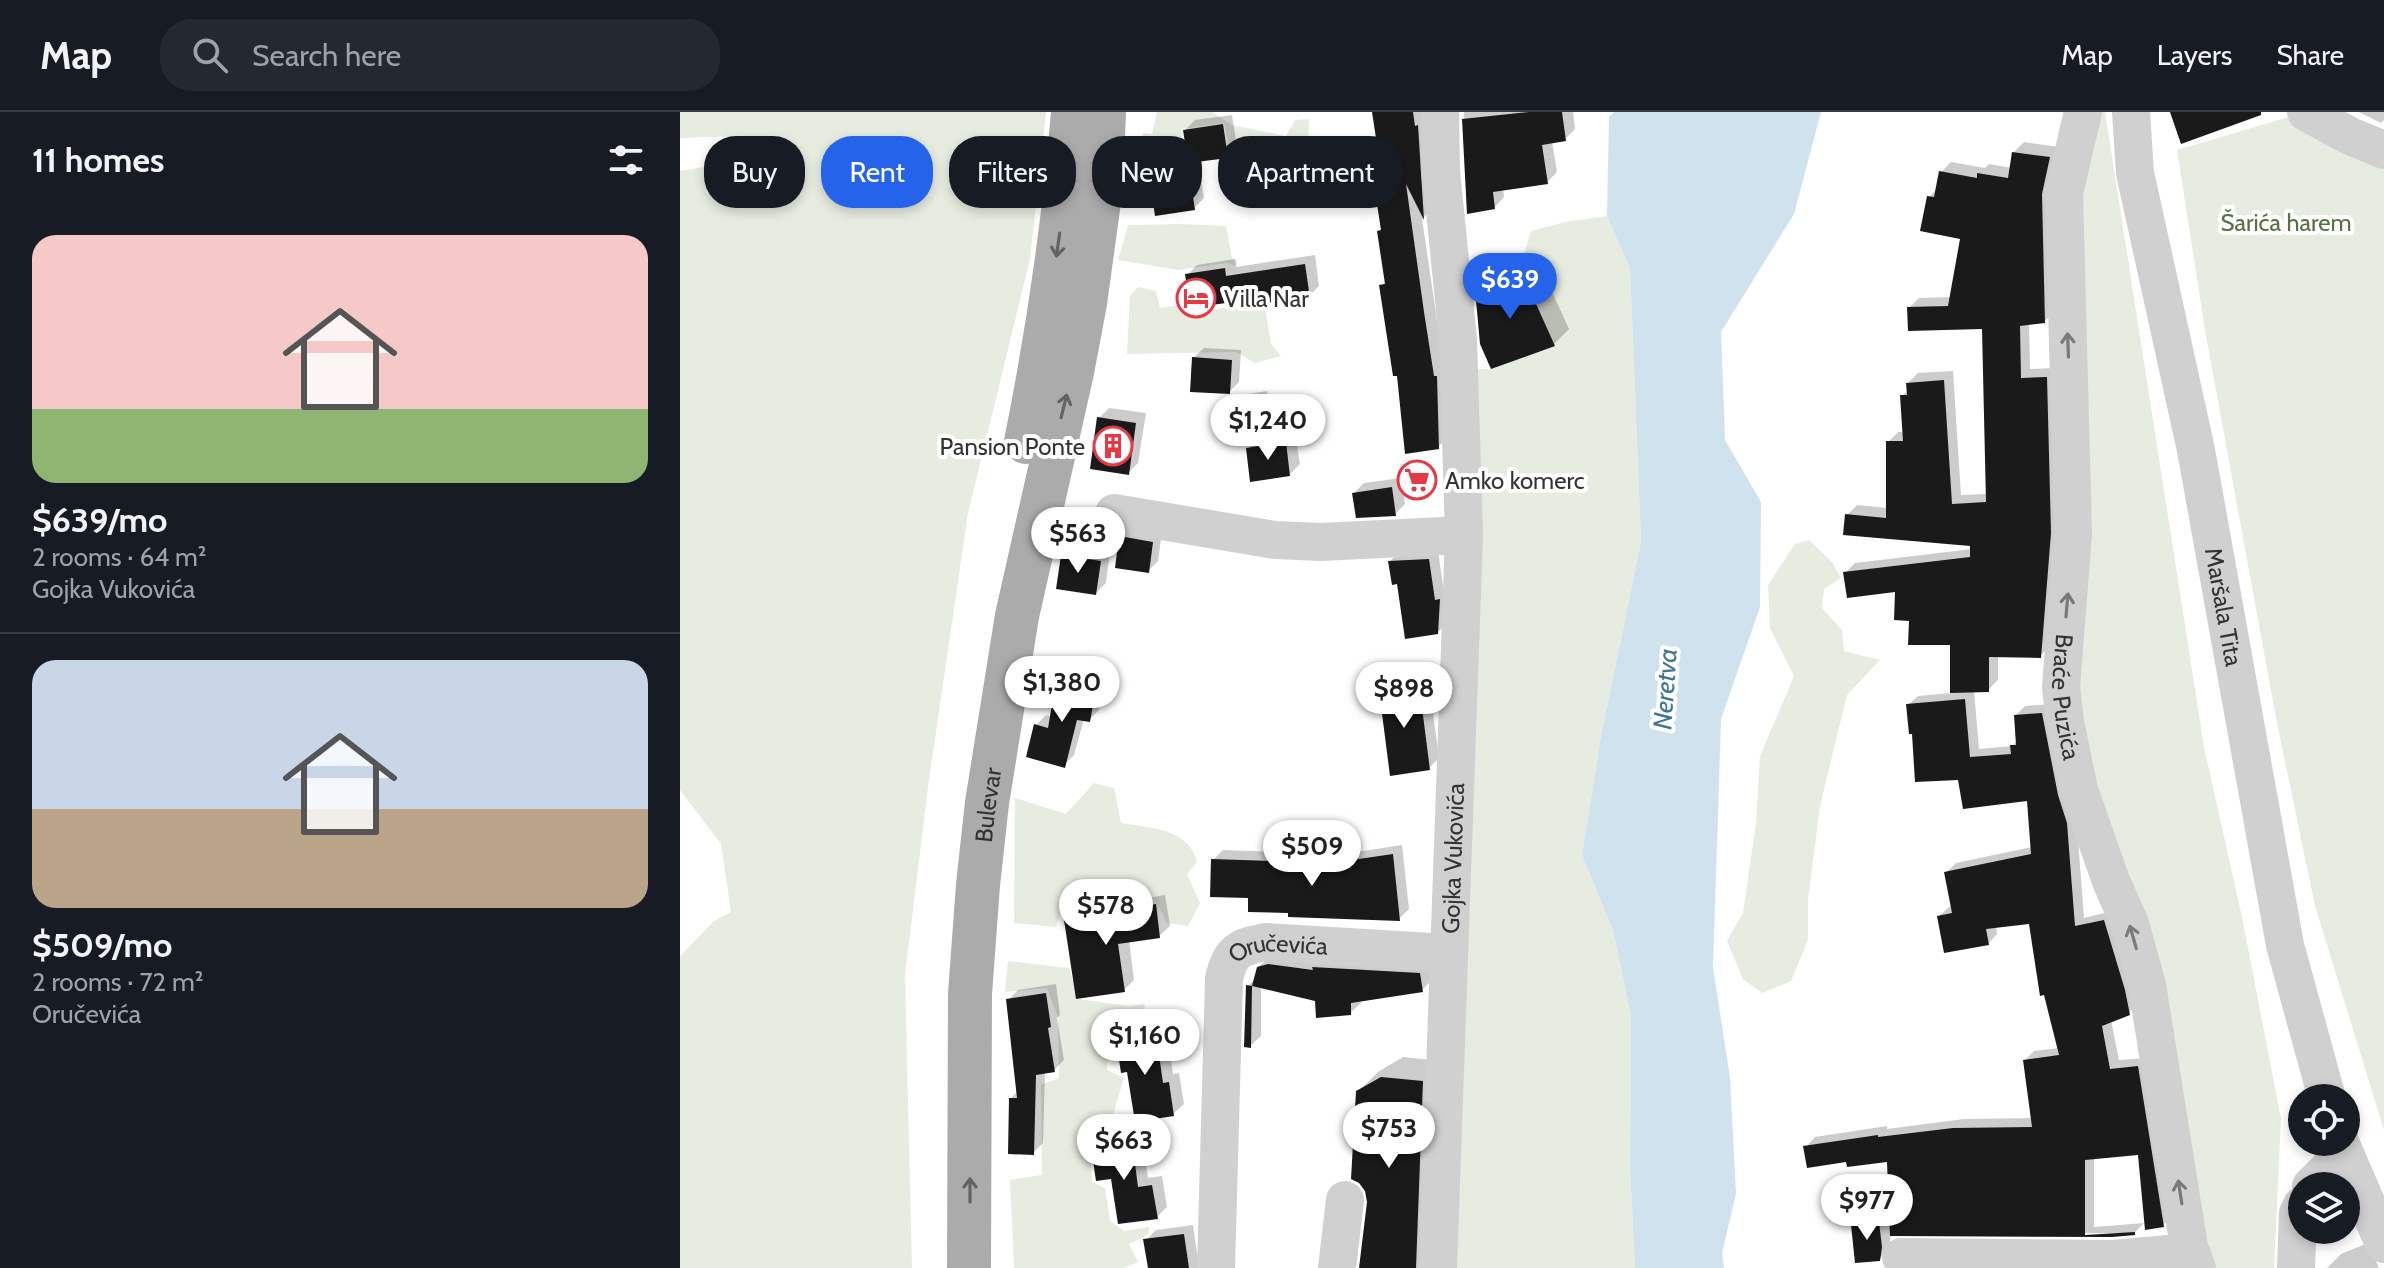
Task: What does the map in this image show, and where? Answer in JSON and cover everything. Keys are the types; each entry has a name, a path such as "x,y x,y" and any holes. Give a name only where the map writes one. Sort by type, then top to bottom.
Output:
{"main road":[{"path":"939,1268 944,998 960,781 992,593 1040,371 1067,180 1073,112"},
{"name":"Bulevar","path":"969,1268 970,994 984,831 999,714 1017,616 1085,303 1101,187 1104,112"}],"street":[{"name":"Gojka Vukovića","path":"1438,1268 1464,535 1458,340 1441,171 1440,112"},
{"name":"Braće Puzića","path":"2083,112 2064,193 2073,534 2061,687 2079,790 2111,881 2130,924 2147,985 2194,1260"},
{"name":"Maršala Tita","path":"2131,112 2135,173 2196,450 2285,945 2323,1084"},
{"path":"2306,112 2384,150"},
{"path":"1114,513 1275,540 1321,542 1464,535"},
{"name":"Oručevića","path":"1216,1268 1224,979 1227,963 1243,946 1266,942 1448,953"},
{"path":"2322,1172 2335,1156"},
{"path":"2345,1156 2384,1244"},
{"path":"1337,1268 1345,1200"},
{"path":"2296,1268 2297,1244"},
{"path":"1901,1257 2194,1260"}],"green space":[{"path":"680,112 1046,112 1043,136 949,136 949,208 1036,208 1030,259 968,513 928,787 905,975 912,1268 680,1268 680,956 714,921 731,912 721,844 680,790 680,171 704,167 704,208 805,208 805,136 680,138"},
{"path":"1157,112 1212,112 1232,125 1286,136 1227,136 1224,123 1181,129 1182,136 1142,136 1143,133 1152,134"},
{"path":"2088,112 2105,112 2204,747 2242,917 2281,1119 2274,1268 2205,1268 2078,757 2074,225"},
{"name":"Šarića harem","path":"2289,117 2384,149 2384,1130 2315,906 2276,718 2205,330 2177,150"},
{"path":"1309,119 1308,136 1286,136 1295,120"},
{"path":"1607,216 1630,268 1641,542 1601,736 1582,855 1613,930 1631,1016 1630,1168 1635,1268 1438,1268 1459,369 1491,369 1555,346 1520,268 1531,231"},
{"path":"1128,225 1226,226 1232,258 1238,261 1236,266 1227,263 1178,270 1118,260"},
{"path":"1138,287 1156,291 1160,308 1179,305 1186,312 1233,307 1239,296 1263,295 1271,344 1281,356 1255,363 1236,352 1127,354 1130,296"},
{"path":"1809,540 1832,562 1841,578 1824,589 1822,608 1842,630 1844,651 1880,660 1847,695 1820,806 1808,900 1808,940 1791,981 1762,993 1743,979 1727,941 1743,913 1756,823 1760,756 1794,676 1770,628 1768,585 1795,544"},
{"path":"1094,783 1114,788 1121,823 1167,832 1186,842 1193,851 1197,862 1187,874 1200,903 1188,926 1167,923 1154,897 1060,915 1056,927 1014,923 1015,798 1066,814"},
{"path":"1008,961 1069,968 1079,999 1128,1006 1145,1004 1140,1029 1108,1032 1107,1070 1124,1078 1108,1131 1090,1144 1092,1182 1105,1188 1110,1221 1124,1231 1149,1227 1149,1234 1129,1244 1138,1262 1124,1268 1014,1268 1010,1180 1042,1175 1041,1085 1059,1078 1058,1018 1047,988 1005,992"}],"water":[{"name":"Neretva","path":"1614,112 1821,112 1794,214 1721,332 1725,440 1761,502 1760,607 1721,719 1713,967 1730,1078 1736,1194 1722,1253 1724,1268 1635,1268 1630,1168 1631,1016 1613,930 1582,855 1601,736 1641,542 1630,268 1607,216 1609,117"}],"building":[{"path":"1372,112 1413,112 1415,126 1418,125 1424,220 1406,184 1434,376 1437,376 1439,449 1405,454 1397,376 1393,376 1379,285 1385,284 1377,231 1381,230 1378,208 1402,208 1402,136 1376,136"},
{"path":"1562,112 1566,141 1542,145 1548,184 1493,192 1495,209 1467,214 1462,119"},
{"path":"2170,112 2261,112 2261,115 2181,144"},
{"path":"1223,124 1225,136 1218,136 1218,159 1202,161 1202,136 1184,136 1183,130"},
{"path":"2012,152 2050,157 2042,194 2045,323 2020,326 2021,378 2047,377 2051,533 2041,658 1989,657 1989,692 1950,693 1950,645 1908,645 1909,621 1894,620 1895,592 1847,598 1843,572 1970,557 1970,546 1843,535 1845,514 1886,518 1886,441 1903,441 1900,395 1907,395 1906,383 1944,380 1952,504 1986,502 1982,329 1908,331 1907,307 1948,306 1960,239 1920,231 1927,196 1934,197 1939,171 1977,178 1977,173 2008,178"},
{"path":"1154,208 1195,208 1195,210 1155,216"},
{"path":"1305,264 1310,298 1270,304 1269,297 1190,308 1185,274 1225,268 1226,276"},
{"path":"1520,268 1555,346 1491,369 1480,344 1475,289"},
{"path":"1192,357 1232,360 1230,394 1190,392"},
{"path":"1257,400 1262,434 1222,440 1217,406"},
{"name":"Pansion Ponte","path":"1097,417 1136,423 1129,475 1090,469"},
{"path":"1286,442 1290,476 1250,482 1246,448"},
{"path":"1392,487 1396,516 1356,518 1352,493"},
{"path":"1119,536 1153,542 1149,573 1115,568"},
{"path":"1061,555 1101,561 1096,595 1056,589"},
{"path":"1429,559 1435,600 1440,599 1438,634 1405,639 1397,584 1392,585 1388,561"},
{"path":"1056,681 1096,688 1090,722 1077,720 1065,768 1026,757 1034,724 1048,728"},
{"path":"1419,684 1430,770 1390,776 1379,690"},
{"path":"1965,699 1970,757 2011,754 2010,745 2016,745 2014,715 2042,713 2058,795 2067,823 2075,926 2104,920 2125,990 2130,1015 2102,1026 2110,1069 2138,1066 2164,1227 2145,1230 2138,1155 2085,1160 2085,1235 2135,1232 2135,1235 2112,1237 1890,1236 1887,1162 1847,1167 1846,1162 1807,1168 1803,1146 1953,1128 2032,1127 2023,1060 2059,1055 2044,995 2040,996 2029,924 1986,929 1989,945 1944,953 1937,916 1952,913 1944,872 2031,854 2027,801 1963,809 1958,780 1915,782 1912,734 1909,734 1906,704"},
{"path":"1393,854 1400,921 1288,917 1288,913 1248,912 1248,898 1210,897 1211,859 1331,863"},
{"path":"1156,904 1160,938 1118,944 1125,992 1076,999 1064,920"},
{"path":"1268,964 1313,970 1312,967 1420,973 1423,992 1351,1003 1351,1015 1316,1018 1315,1001 1252,986 1257,967"},
{"path":"1246,985 1252,986 1251,1048 1244,1047"},
{"path":"1046,993 1055,1072 1036,1075 1034,1155 1008,1154 1009,1098 1017,1098 1006,999"},
{"path":"1156,1033 1163,1083 1169,1082 1174,1116 1135,1122 1127,1072 1121,1073 1116,1039"},
{"path":"1381,1077 1423,1081 1416,1268 1359,1268 1367,1202 1365,1191 1351,1179 1356,1091"},
{"path":"1132,1141 1138,1187 1152,1185 1158,1219 1118,1224 1111,1179 1096,1181 1091,1147"},
{"path":"1879,1222 1880,1261 1855,1263 1851,1225"},
{"path":"1184,1234 1189,1268 1148,1268 1143,1239"}],"place":[{"name":"Villa Nar","path":"1196,298"},
{"name":"Pansion Ponte","path":"1113,446"},
{"name":"Amko komerc","path":"1417,480"}]}
